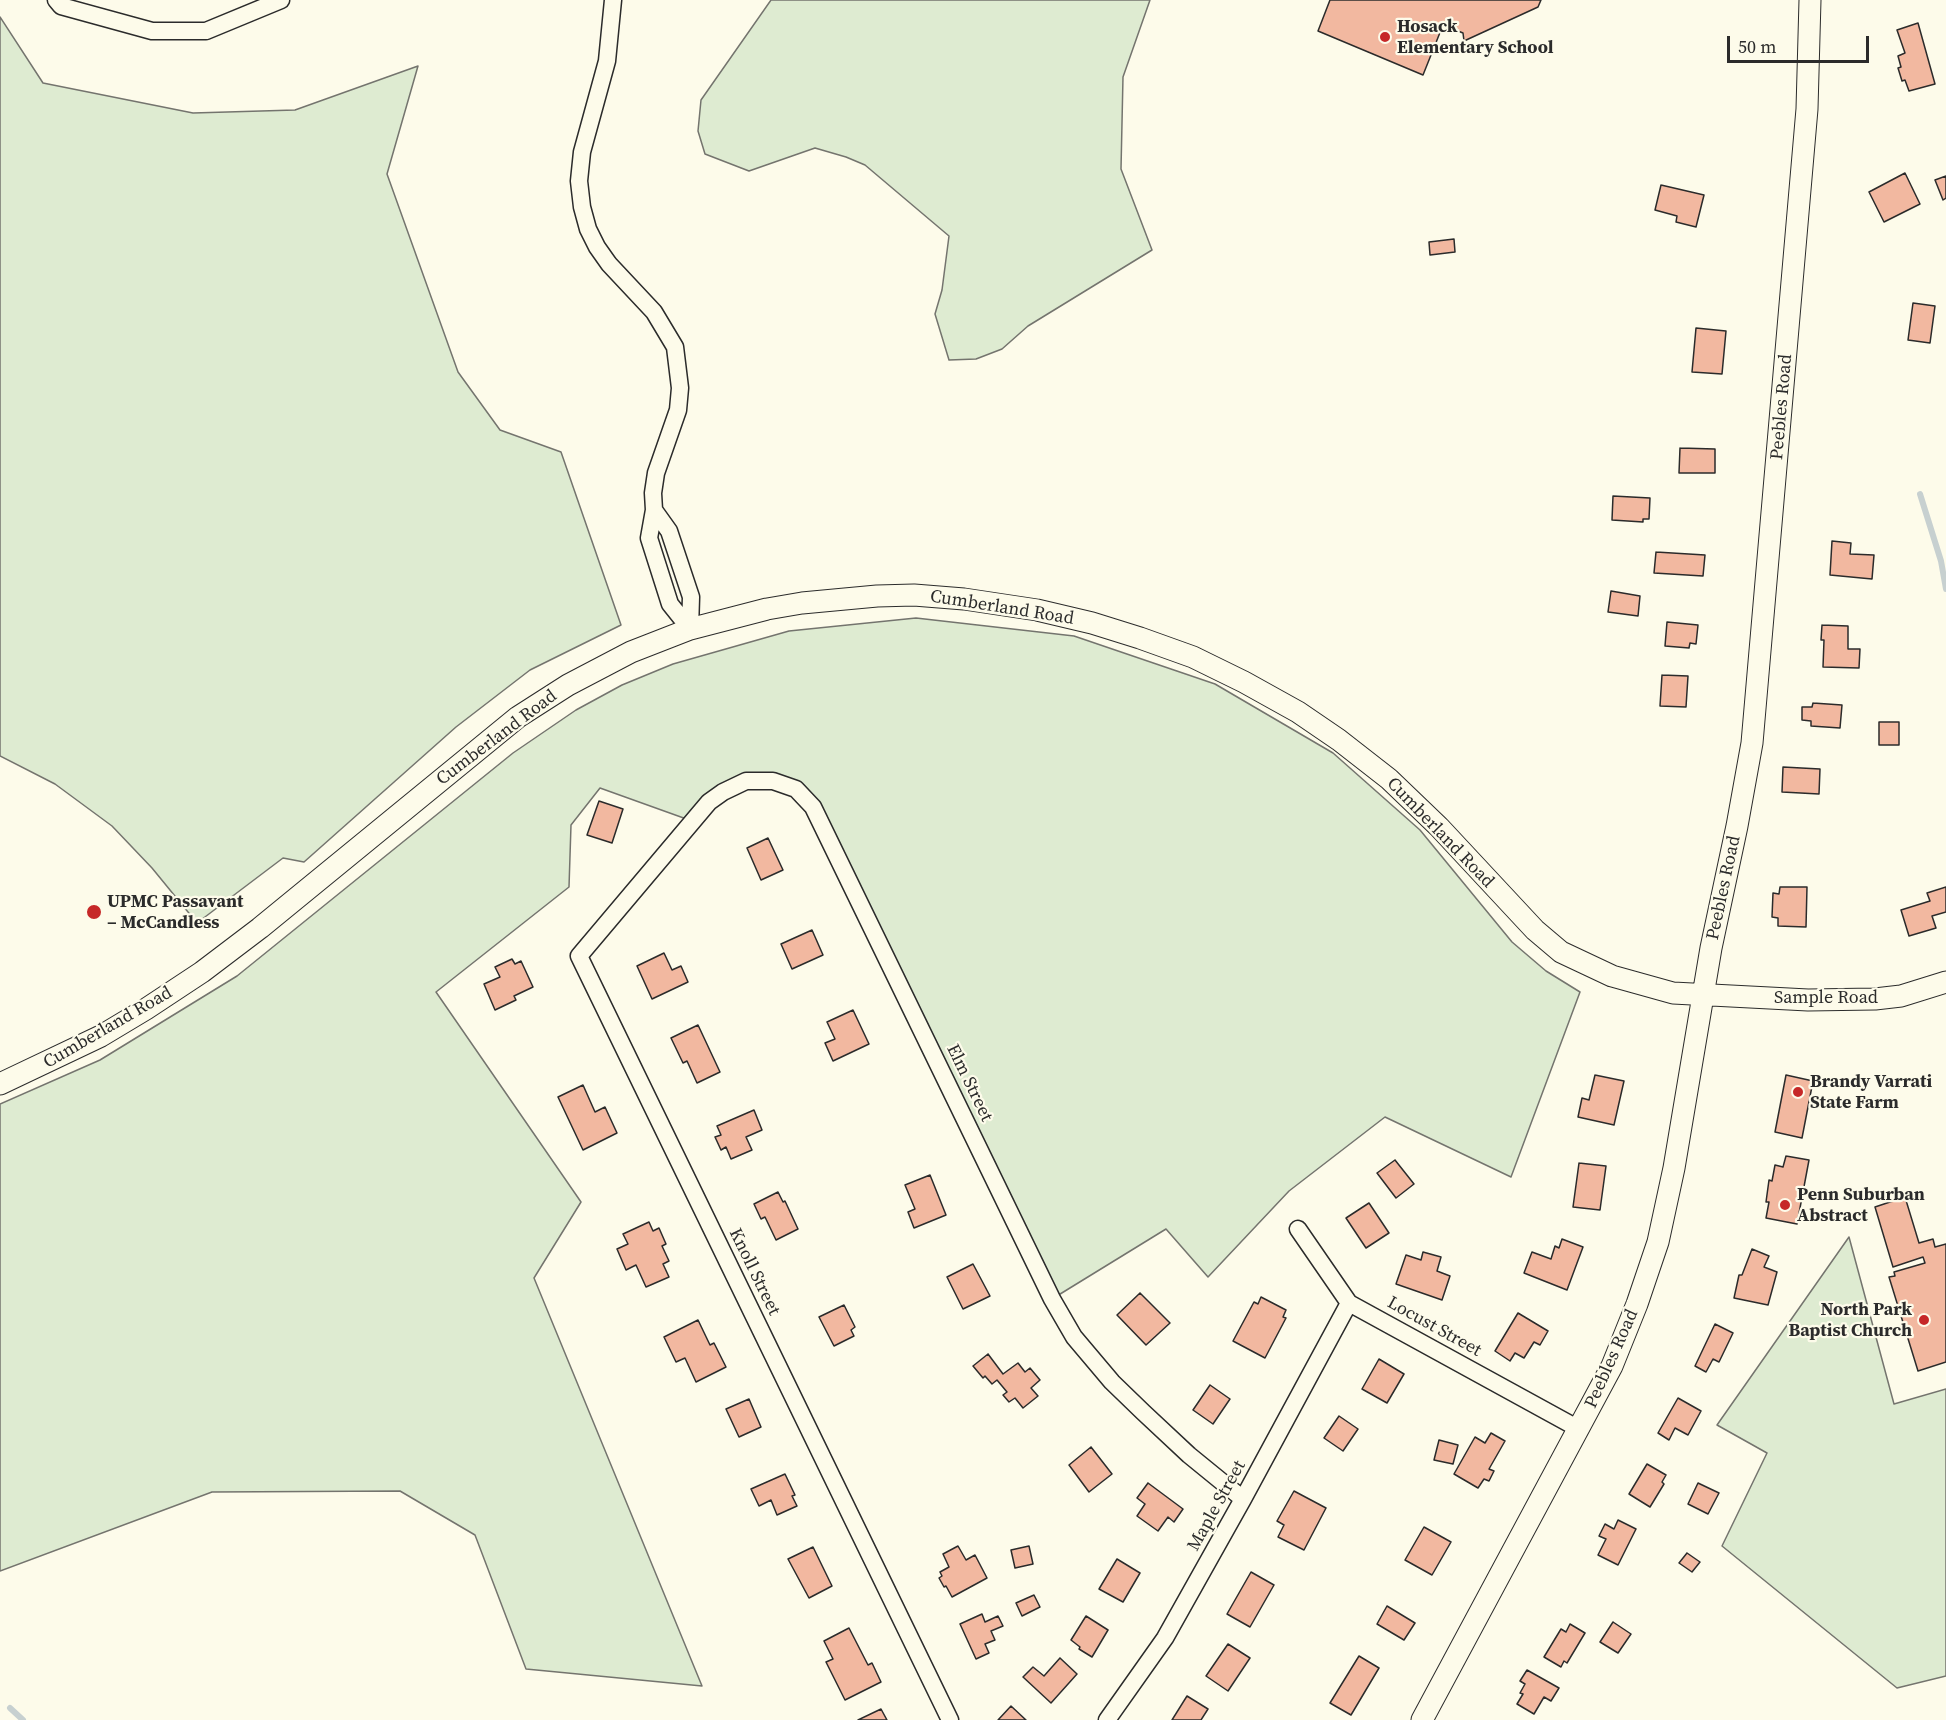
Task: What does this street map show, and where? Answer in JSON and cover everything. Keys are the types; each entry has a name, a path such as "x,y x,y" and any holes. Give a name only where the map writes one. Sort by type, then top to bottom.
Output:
{"street":[{"path":"56,0 61,6 152,31 206,31 281,0"},
{"path":"613,0 607,61 582,152 579,181 582,207 588,229 597,247 609,264 654,312 675,347 680,388 678,410 656,472 653,494 654,510 669,531 691,597 690,629"},
{"name":"Peebles Road","path":"1422,1720 1612,1366 1637,1304 1658,1242 1674,1168 1711,948 1752,743 1807,109 1810,0"},
{"name":"Cumberland Road","path":"0,1084 100,1036 202,972 260,928 528,711 600,667 649,644 690,629 767,609 802,603 877,596 914,595 964,599 1037,610 1092,623 1151,642 1192,657 1244,682 1298,712 1340,740 1389,779 1439,827 1535,930 1561,952 1612,976 1637,984 1665,992 1703,996"},
{"name":"Elm Street","path":"661,859 709,802 735,785 746,781 773,781 796,789 804,797 820,820 1047,1288 1074,1337 1127,1397 1189,1455 1243,1499"},
{"name":"Knoll Street","path":"661,859 579,956 950,1720"},
{"name":"Sample Road","path":"1703,996 1819,1000 1875,999 1901,996 1946,982"},
{"name":"Locust Street","path":"1298,1229 1349,1303 1579,1429"},
{"name":"Maple Street","path":"1107,1720 1165,1638 1349,1303"}],"green space":[{"path":"771,0 1150,0 1123,77 1121,169 1152,250 1028,326 1002,349 976,359 949,360 935,314 942,290 949,236 865,165 815,148 749,171 705,154 698,131 701,100"},
{"path":"0,17 43,83 193,113 295,110 418,66 387,174 458,372 500,430 561,452 621,625 530,670 456,727 304,862 283,858 197,923 152,868 112,826 55,784 0,756"},
{"path":"916,618 1074,636 1215,684 1333,753 1420,830 1512,942 1546,971 1580,992 1511,1177 1385,1117 1289,1191 1208,1277 1166,1229 1052,1299 804,797 746,781 692,821 600,788 571,825 569,887 436,992 581,1202 534,1278 702,1686 526,1669 475,1535 400,1491 212,1492 0,1571 0,1104 100,1060 237,976 513,753 576,710 622,685 673,664 789,631"},
{"path":"1849,1237 1894,1404 1946,1389 1946,1676 1897,1688 1722,1546 1767,1453 1717,1425"}],"building":[{"name":"Hosack Elementary School","path":"1330,0 1541,0 1538,7 1464,41 1463,33 1443,25 1423,75 1318,31"},
{"path":"1918,23 1935,84 1909,91 1905,80 1902,81 1898,68 1901,67 1898,56 1905,53 1897,30"},
{"path":"1905,173 1920,204 1884,222 1869,192"},
{"path":"1946,176 1946,198 1943,200 1935,180"},
{"path":"1661,185 1704,195 1696,227 1676,222 1677,216 1655,210"},
{"path":"1454,239 1455,252 1430,255 1429,242"},
{"path":"1913,303 1935,306 1930,343 1908,340"},
{"path":"1696,328 1726,331 1722,374 1692,372"},
{"path":"1680,448 1715,449 1715,473 1679,473"},
{"path":"1613,496 1650,498 1649,519 1643,519 1643,522 1612,520"},
{"path":"1832,541 1851,543 1850,554 1874,555 1872,579 1830,575"},
{"path":"1656,552 1705,555 1703,576 1654,573"},
{"path":"1611,591 1640,596 1638,616 1608,612"},
{"path":"1667,622 1698,625 1696,644 1690,643 1689,648 1665,646"},
{"path":"1822,625 1848,626 1848,649 1860,649 1859,668 1823,667"},
{"path":"1662,675 1688,676 1686,707 1660,706"},
{"path":"1813,703 1842,705 1840,728 1811,726 1811,721 1802,720 1802,707 1812,707"},
{"path":"1879,722 1899,722 1899,745 1879,745"},
{"path":"1783,767 1820,769 1819,794 1782,792"},
{"path":"599,801 623,809 612,843 587,835"},
{"path":"768,838 783,870 761,880 747,848"},
{"path":"1780,887 1807,887 1806,927 1778,926 1778,918 1772,917 1773,893 1779,894"},
{"path":"1946,887 1946,912 1932,916 1936,928 1909,936 1901,910 1930,901 1927,893"},
{"path":"812,930 823,955 792,969 781,944"},
{"path":"664,953 672,970 681,966 688,982 652,999 637,966"},
{"path":"512,959 515,964 521,961 533,987 514,996 516,1000 495,1010 484,984 500,977 495,967"},
{"path":"853,1010 869,1044 833,1061 825,1043 835,1039 827,1022"},
{"path":"698,1025 720,1072 697,1083 687,1061 683,1063 671,1038"},
{"path":"1595,1075 1624,1081 1614,1125 1578,1117 1582,1098 1589,1100"},
{"path":"1786,1075 1813,1081 1802,1138 1775,1132"},
{"path":"583,1085 595,1112 605,1107 617,1133 583,1150 558,1097"},
{"path":"754,1110 762,1130 746,1137 752,1150 731,1159 726,1147 721,1150 715,1137 721,1135 717,1126"},
{"path":"1786,1156 1809,1160 1797,1224 1766,1218 1769,1180 1772,1181 1775,1165 1783,1167"},
{"path":"1395,1160 1414,1184 1396,1198 1377,1173"},
{"path":"1579,1163 1606,1166 1600,1210 1573,1207"},
{"path":"930,1175 946,1215 914,1228 908,1212 915,1209 905,1185"},
{"path":"778,1192 783,1202 785,1201 798,1229 776,1240 765,1217 761,1219 754,1204"},
{"name":"North Park Baptist Church","path":"1905,1197 1919,1243 1933,1239 1935,1247 1946,1244 1946,1362 1918,1371 1889,1277 1895,1276 1894,1272 1925,1263 1923,1257 1893,1267 1875,1207"},
{"path":"1369,1203 1389,1233 1366,1248 1346,1218"},
{"path":"649,1222 653,1231 659,1228 666,1244 662,1246 669,1261 663,1264 669,1277 646,1287 636,1265 626,1270 617,1249 628,1244 623,1234"},
{"path":"1562,1239 1583,1247 1567,1290 1524,1273 1532,1252 1551,1259 1555,1246 1559,1248"},
{"path":"1752,1249 1769,1256 1764,1267 1777,1272 1768,1305 1734,1298 1739,1275 1742,1275"},
{"path":"1423,1252 1441,1257 1437,1271 1450,1276 1442,1300 1396,1284 1406,1255 1421,1260"},
{"path":"973,1264 990,1296 963,1309 947,1277"},
{"path":"1140,1293 1170,1323 1146,1345 1117,1315"},
{"path":"1261,1297 1286,1310 1283,1317 1286,1318 1265,1358 1233,1341 1254,1302 1258,1304"},
{"path":"844,1305 855,1327 851,1330 854,1336 834,1346 819,1317"},
{"path":"1518,1313 1548,1331 1540,1345 1534,1342 1524,1358 1515,1353 1510,1361 1495,1351"},
{"path":"698,1320 710,1345 714,1343 726,1367 696,1382 685,1358 676,1362 664,1337"},
{"path":"1715,1324 1733,1333 1719,1362 1713,1359 1706,1372 1695,1366"},
{"path":"988,1354 1003,1374 1018,1363 1025,1372 1030,1368 1040,1380 1031,1388 1038,1396 1023,1408 1015,1398 1009,1402 1003,1395 1007,1392 997,1380 992,1384 985,1376 983,1378 973,1366"},
{"path":"1379,1359 1404,1374 1387,1403 1362,1389"},
{"path":"1210,1385 1230,1399 1213,1424 1193,1410"},
{"path":"1678,1398 1701,1411 1688,1435 1675,1428 1669,1440 1658,1433"},
{"path":"749,1399 761,1427 739,1437 726,1409"},
{"path":"1339,1416 1358,1429 1343,1451 1324,1438"},
{"path":"1491,1433 1505,1441 1489,1469 1494,1471 1489,1481 1484,1479 1478,1488 1454,1474 1475,1437 1485,1443"},
{"path":"1439,1440 1458,1445 1453,1464 1434,1460"},
{"path":"1091,1447 1112,1474 1089,1492 1069,1465"},
{"path":"1647,1464 1666,1475 1662,1482 1664,1484 1650,1507 1629,1494"},
{"path":"785,1474 795,1495 792,1496 797,1506 777,1515 771,1500 759,1506 751,1489"},
{"path":"1148,1483 1183,1509 1174,1522 1168,1517 1158,1531 1137,1516 1145,1504 1137,1498"},
{"path":"1698,1483 1719,1493 1708,1514 1688,1504"},
{"path":"1294,1491 1326,1508 1304,1550 1278,1537 1284,1525 1277,1521"},
{"path":"1618,1520 1636,1529 1618,1565 1598,1555 1606,1539 1599,1536 1605,1524 1614,1529"},
{"path":"1424,1527 1451,1542 1432,1575 1405,1560"},
{"path":"958,1546 966,1560 975,1555 987,1578 952,1597 939,1578 942,1576 940,1572 949,1567 943,1554"},
{"path":"1029,1546 1033,1564 1015,1568 1011,1550"},
{"path":"813,1547 832,1586 809,1598 788,1559"},
{"path":"1687,1553 1700,1562 1692,1572 1679,1563"},
{"path":"1117,1559 1140,1573 1123,1602 1099,1589"},
{"path":"1251,1572 1274,1585 1250,1627 1227,1614"},
{"path":"1034,1595 1040,1607 1022,1616 1016,1603"},
{"path":"1387,1606 1415,1623 1404,1640 1377,1624"},
{"path":"982,1614 985,1622 998,1616 1003,1626 991,1631 995,1640 985,1644 989,1653 976,1659 960,1624"},
{"path":"1086,1616 1108,1630 1092,1657 1079,1649 1080,1647 1071,1640"},
{"path":"1613,1622 1631,1634 1618,1653 1600,1642"},
{"path":"1570,1624 1585,1633 1567,1663 1564,1661 1561,1667 1544,1657 1561,1629 1566,1632"},
{"path":"849,1628 868,1665 872,1663 881,1682 845,1700 826,1662 833,1659 824,1641"},
{"path":"1228,1644 1250,1658 1228,1691 1206,1676"},
{"path":"1359,1656 1379,1668 1351,1715 1330,1703"},
{"path":"1060,1658 1077,1674 1051,1703 1023,1677 1033,1667 1044,1676"},
{"path":"1527,1670 1559,1688 1551,1701 1544,1697 1534,1714 1517,1704 1523,1694 1520,1693 1525,1684 1520,1681"},
{"path":"1187,1696 1208,1709 1201,1720 1172,1720"},
{"path":"1011,1706 1026,1720 998,1720"},
{"path":"881,1709 887,1720 858,1720"}],"waterway":[{"path":"1920,494 1941,561 1946,589"},
{"path":"10,1708 23,1720"}],"place":[{"name":"Hosack Elementary School","path":"1385,37"},
{"name":"UPMC Passavant – McCandless","path":"94,912"},
{"name":"Brandy Varrati State Farm","path":"1798,1092"},
{"name":"Penn Suburban Abstract","path":"1785,1205"},
{"name":"North Park Baptist Church","path":"1924,1320"}]}
